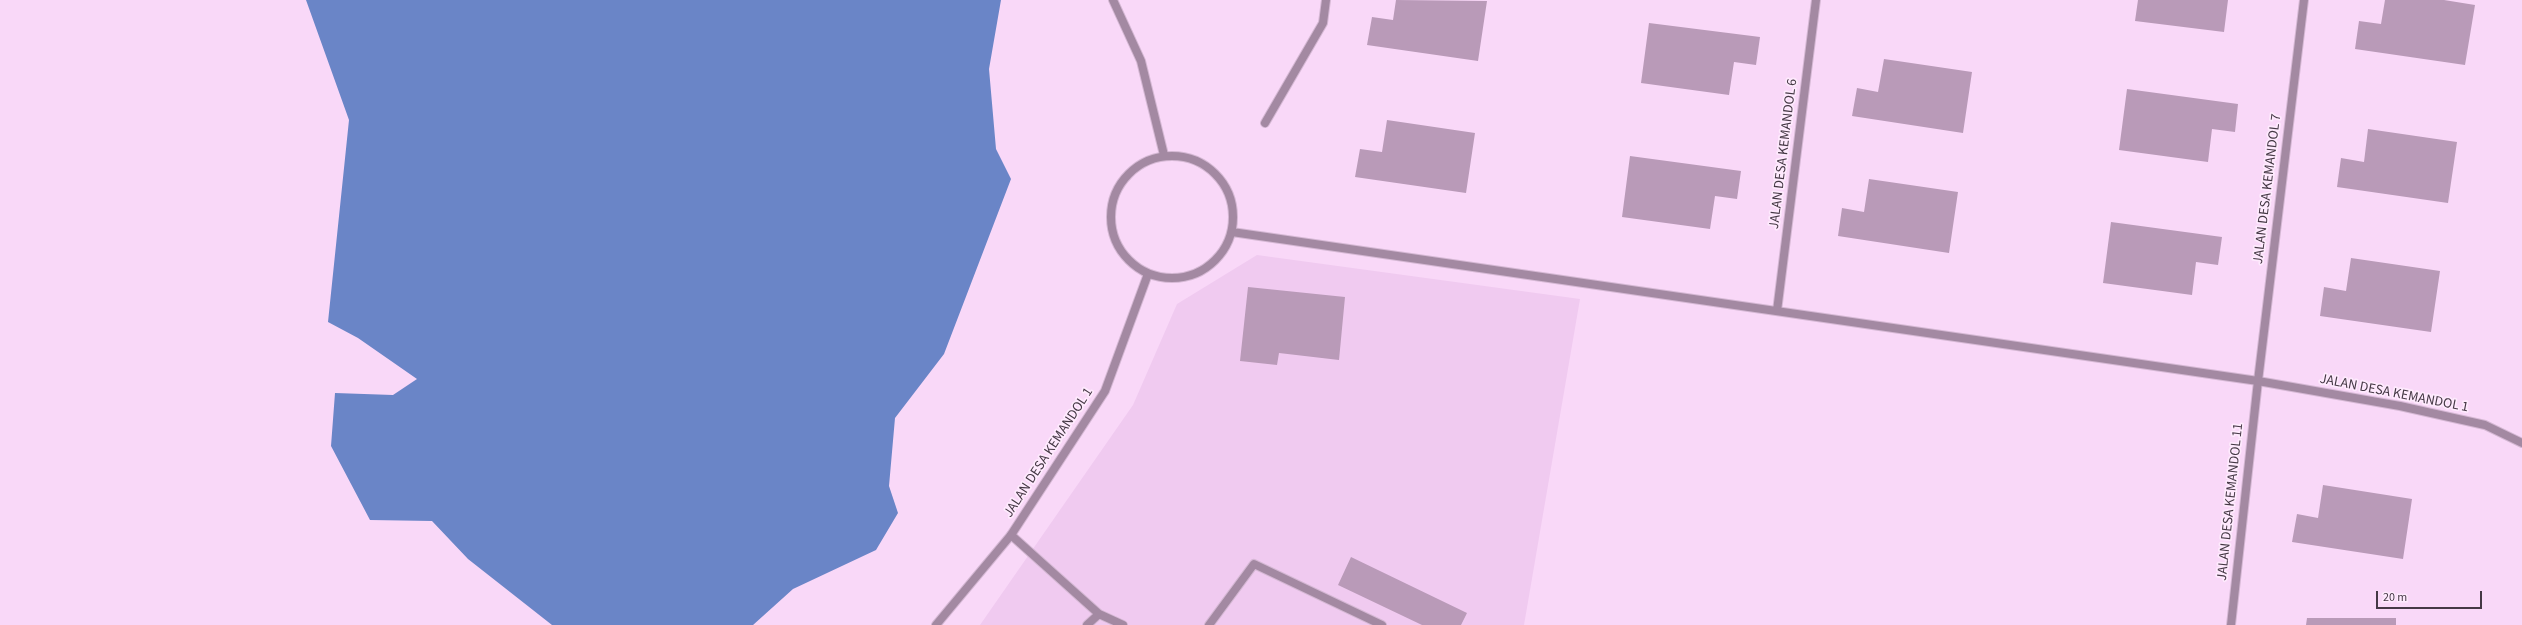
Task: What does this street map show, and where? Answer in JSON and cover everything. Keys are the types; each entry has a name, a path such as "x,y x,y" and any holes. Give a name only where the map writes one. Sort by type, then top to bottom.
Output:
{"street":[{"path":"1113,0 1141,61 1164,155"},
{"path":"1265,123 1323,23 1326,0"},
{"name":"JALAN DESA KEMANDOL 6","path":"1777,311 1816,0"},
{"name":"JALAN DESA KEMANDOL 7","path":"2258,381 2304,0"},
{"path":"1164,155 1184,155 1203,163 1218,176 1229,192 1233,212 1232,232 1223,251 1214,262 1190,276 1168,278 1148,274 1131,263 1119,248 1111,229 1111,209 1116,189 1128,173 1144,161 1164,155"},
{"name":"JALAN DESA KEMANDOL 1","path":"1232,232 2258,381 2400,406 2485,425 2522,443"},
{"name":"JALAN DESA KEMANDOL 1","path":"936,625 1011,535 1105,391 1148,274"},
{"name":"JALAN DESA KEMANDOL 11","path":"2231,625 2258,381"},
{"path":"1011,535 1099,614 1123,625"},
{"path":"1208,625 1254,564 1382,625"},
{"path":"1087,625 1099,614"}],"shaded area":[{"path":"1257,255 1580,299 1524,625 980,625 1133,405 1177,304"}],"water":[{"path":"306,0 1001,0 989,69 996,149 1011,179 944,354 895,418 889,486 898,513 876,550 793,589 753,625 552,625 468,559 432,521 370,520 331,446 335,393 393,395 417,379 358,338 328,322 349,120"}],"building":[{"path":"1396,0 1487,1 1478,61 1367,45 1372,17 1393,20"},
{"path":"2138,0 2228,0 2224,32 2135,21"},
{"path":"2385,0 2444,0 2475,5 2465,65 2355,49 2359,21 2381,24"},
{"path":"1649,23 1760,37 1756,65 1734,62 1729,95 1641,83"},
{"path":"1884,59 1972,72 1963,133 1852,116 1857,88 1878,92"},
{"path":"2127,89 2238,104 2235,132 2212,129 2208,162 2119,150"},
{"path":"1387,120 1475,133 1466,193 1355,177 1360,149 1382,152"},
{"path":"2368,129 2457,142 2448,203 2337,187 2341,158 2364,162"},
{"path":"1630,156 1741,171 1737,199 1715,196 1710,229 1622,217"},
{"path":"1869,179 1958,192 1949,253 1838,236 1842,208 1864,212"},
{"path":"2111,222 2222,237 2218,265 2196,262 2192,295 2103,283"},
{"path":"2351,258 2440,271 2431,332 2320,316 2324,287 2346,291"},
{"path":"1248,287 1345,297 1339,360 1279,353 1277,365 1240,361"},
{"path":"2323,485 2412,499 2403,559 2292,542 2297,514 2318,518"},
{"path":"1351,557 1467,613 1461,625 1422,625 1338,585"},
{"path":"2307,618 2396,618 2396,625 2306,625"}]}
